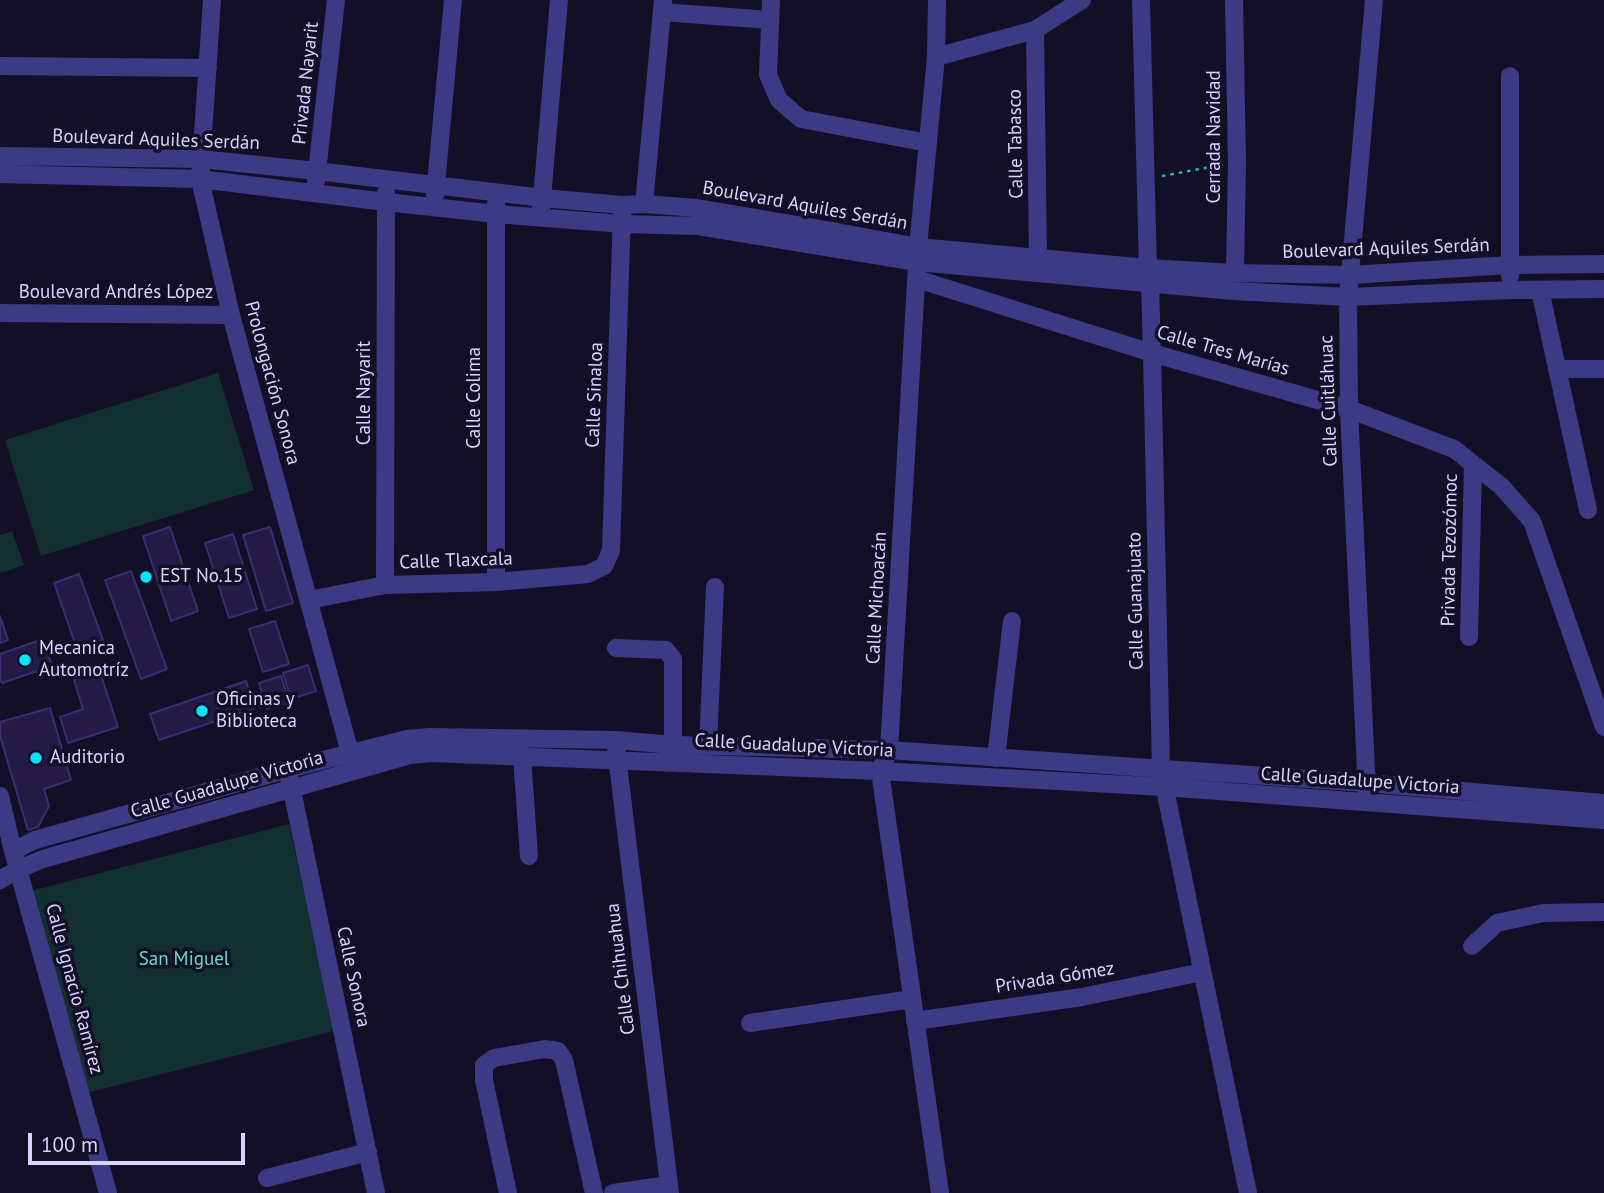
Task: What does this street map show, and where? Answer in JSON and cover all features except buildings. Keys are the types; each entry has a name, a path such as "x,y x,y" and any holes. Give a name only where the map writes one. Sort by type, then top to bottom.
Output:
{"street":[{"name":"Prolongación Sonora","path":"212,0 200,179 231,315 355,770"},
{"name":"Privada Nayarit","path":"314,193 336,0"},
{"path":"433,207 453,0"},
{"path":"540,217 559,0"},
{"path":"771,0 768,75 779,100 801,119 928,143"},
{"name":"Calle Michoacán","path":"880,771 889,750 917,263 936,57 937,0"},
{"path":"936,57 1035,30 1061,7 1082,0"},
{"name":"Calle Guanajuato","path":"1141,0 1162,778 1248,1193"},
{"name":"Cerrada Navidad","path":"1234,0 1237,162 1235,273"},
{"name":"Calle Cuitláhuac","path":"1368,803 1349,409 1348,297 1374,0"},
{"path":"645,204 663,6 770,20"},
{"name":"Calle Tabasco","path":"1035,30 1038,258"},
{"path":"0,66 208,68"},
{"path":"1510,76 1511,290"},
{"name":"Boulevard Aquiles Serdán","path":"0,156 200,159 543,198 697,208 821,229 917,263 1038,258 1233,291 1348,297 1604,289"},
{"name":"Boulevard Aquiles Serdán","path":"0,174 200,179 496,214 622,224 698,226 917,263 1149,276 1235,273 1350,275 1510,265 1604,264"},
{"name":"Calle Nayarit","path":"385,585 388,179"},
{"name":"Calle Colima","path":"496,193 496,582"},
{"name":"Calle Sinaloa","path":"604,566 611,551 622,205"},
{"name":"Calle Tres Marías","path":"917,263 1152,353 1349,409 1454,449 1501,486 1532,521 1604,727"},
{"path":"1540,290 1588,510"},
{"name":"Boulevard Andrés López","path":"0,313 231,315"},
{"path":"1557,369 1604,369"},
{"name":"Privada Tezozómoc","path":"1469,637 1473,464"},
{"name":"Calle Tlaxcala","path":"309,600 385,585 496,582 588,574 604,566"},
{"path":"708,746 715,587"},
{"path":"996,758 1012,621"},
{"path":"616,648 666,650 673,659 673,745"},
{"name":"Calle Guadalupe Victoria","path":"13,851 36,840 288,769 407,739 430,737 615,740 673,745 889,750 996,758 1368,803 1604,820"},
{"name":"Calle Chihuahua","path":"615,740 669,1189"},
{"name":"Calle Guadalupe Victoria","path":"0,880 43,859 355,770 410,755 431,753 880,771 1367,783 1604,803"},
{"path":"522,756 529,856"},
{"name":"Calle Sonora","path":"288,769 376,1193"},
{"path":"880,771 940,1193"},
{"name":"Calle Ignacio Ramírez","path":"0,796 108,1193"},
{"path":"1472,946 1497,923 1543,914 1604,912"},
{"name":"Privada Gómez","path":"915,1021 1082,996 1202,972"},
{"path":"750,1023 912,999"},
{"path":"508,1193 484,1080 484,1065 495,1058 545,1049 558,1051 564,1060 594,1193"},
{"path":"267,1178 368,1153"},
{"path":"613,1193 669,1189"}],"path":[{"path":"1145,179 1237,162"}],"green space":[{"path":"218,373 254,490 41,556 5,440"},
{"path":"12,531 24,565 0,573 0,535"},
{"name":"San Miguel","path":"289,824 334,1031 86,1093 27,892"}],"place":[{"name":"EST No.15","path":"146,577"},
{"name":"Mecanica Automotríz","path":"25,660"},
{"name":"Oficinas y Biblioteca","path":"202,711"},
{"name":"Auditorio","path":"36,758"}]}
